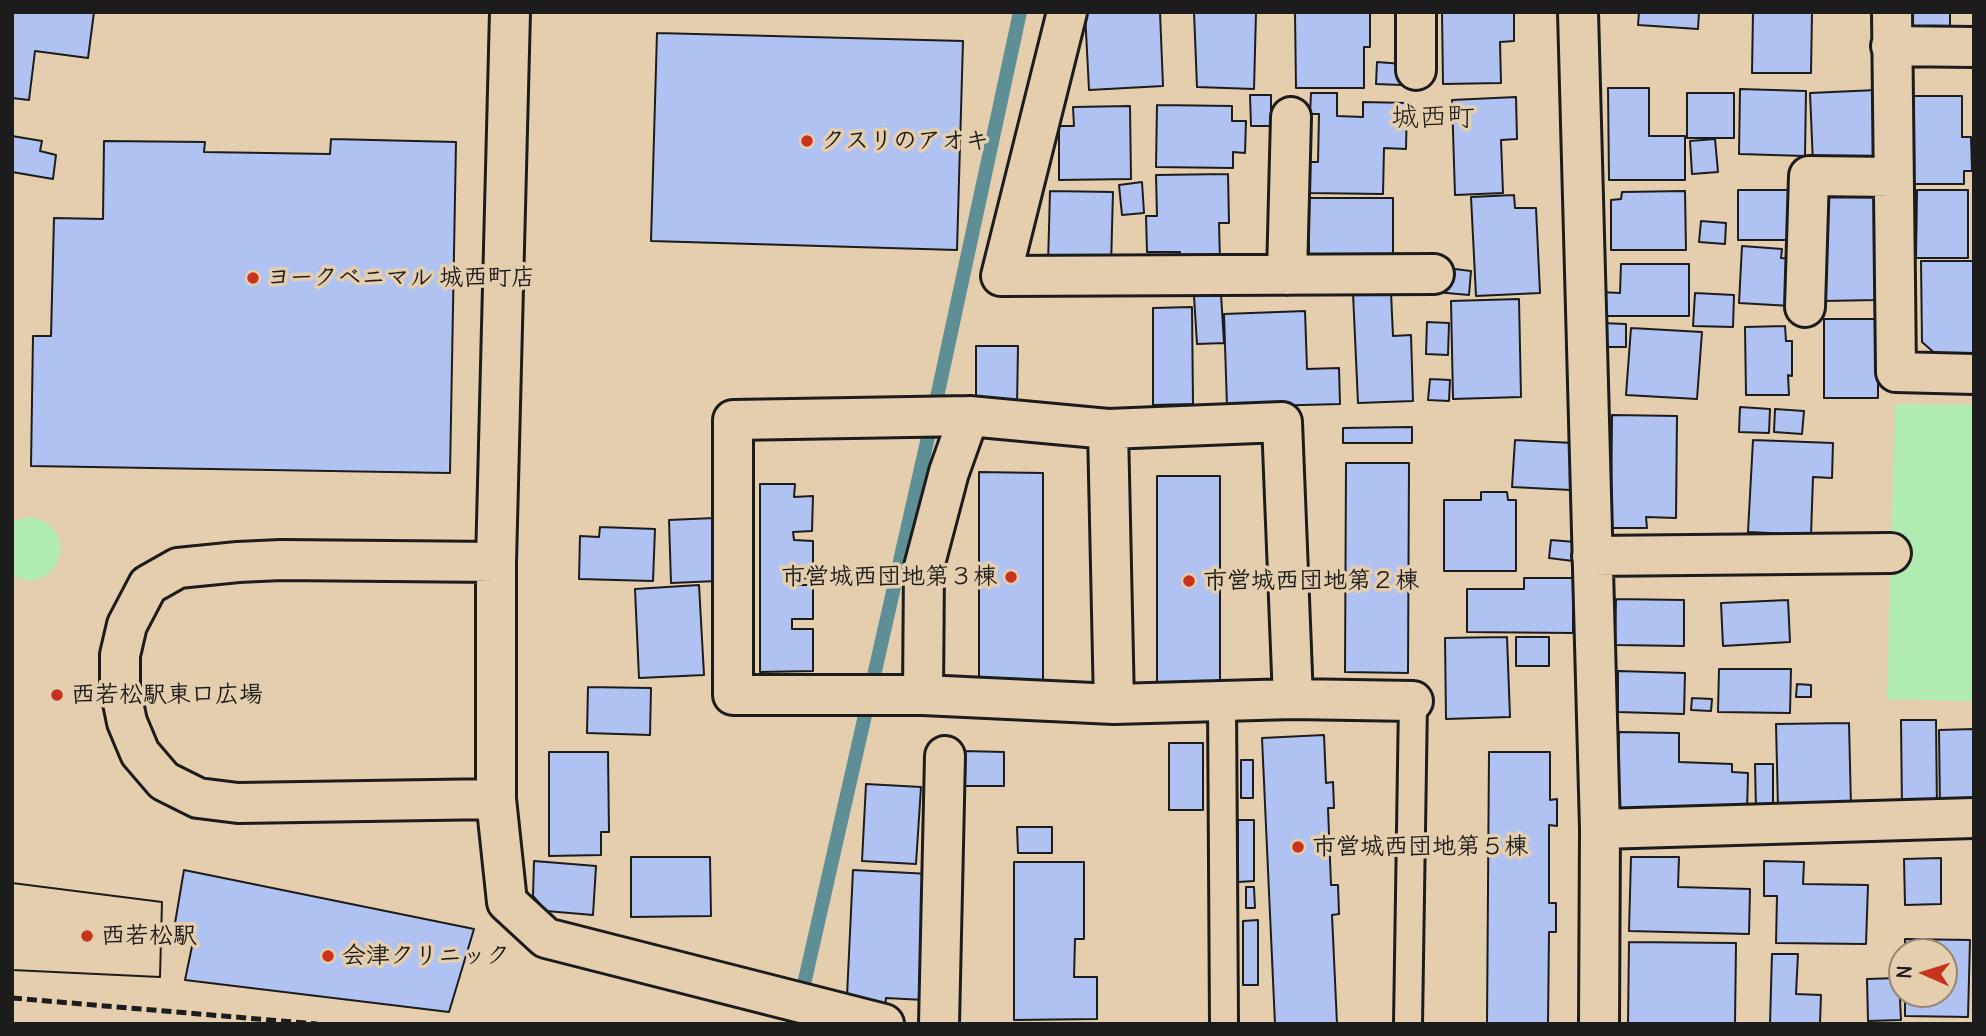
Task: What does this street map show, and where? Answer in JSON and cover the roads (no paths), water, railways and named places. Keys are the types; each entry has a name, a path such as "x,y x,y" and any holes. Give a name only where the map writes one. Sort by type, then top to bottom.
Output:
{"street":[{"path":"510,12 496,562 496,799 507,902 546,938 884,1024"},
{"path":"1067,12 1002,276 1434,274"},
{"path":"1416,12 1416,69"},
{"path":"1578,12 1600,829 1598,1024"},
{"path":"1974,47 1892,29 1896,372 1974,374"},
{"path":"1287,275 1291,117"},
{"path":"1805,307 1809,176 1894,177"},
{"path":"923,695 924,567 948,472 958,416"},
{"path":"1293,699 1282,422 1108,429 958,416 733,420 733,695 923,695 1114,704 1293,699 1413,701"},
{"path":"1108,429 1114,704"},
{"path":"1592,556 1891,553"},
{"path":"496,562 281,560 178,568 148,585 127,625 120,655 120,688 127,722 140,753 164,781 198,798 238,803 496,799"},
{"path":"939,1024 945,756"},
{"path":"1600,829 1974,818"}],"lane":[{"path":"1222,701 1224,1024"},
{"path":"1408,1024 1413,701"}],"waterway":[{"path":"795,1024 936,402 1020,12"}],"railway":[{"path":"12,998 317,1024"}],"place":[{"name":"クスリのアオキ","path":"807,141"},
{"name":"ヨークベニマル 城西町店","path":"253,278"},
{"name":"市営城西団地第３棟","path":"1011,577"},
{"name":"市営城西団地第２棟","path":"1189,581"},
{"name":"西若松駅東口広場","path":"57,695"},
{"name":"市営城西団地第５棟","path":"1298,847"},
{"name":"西若松駅","path":"87,936"},
{"name":"会津クリニック","path":"328,956"}],"district":[{"name":"城西町","path":"1433,118"}]}
